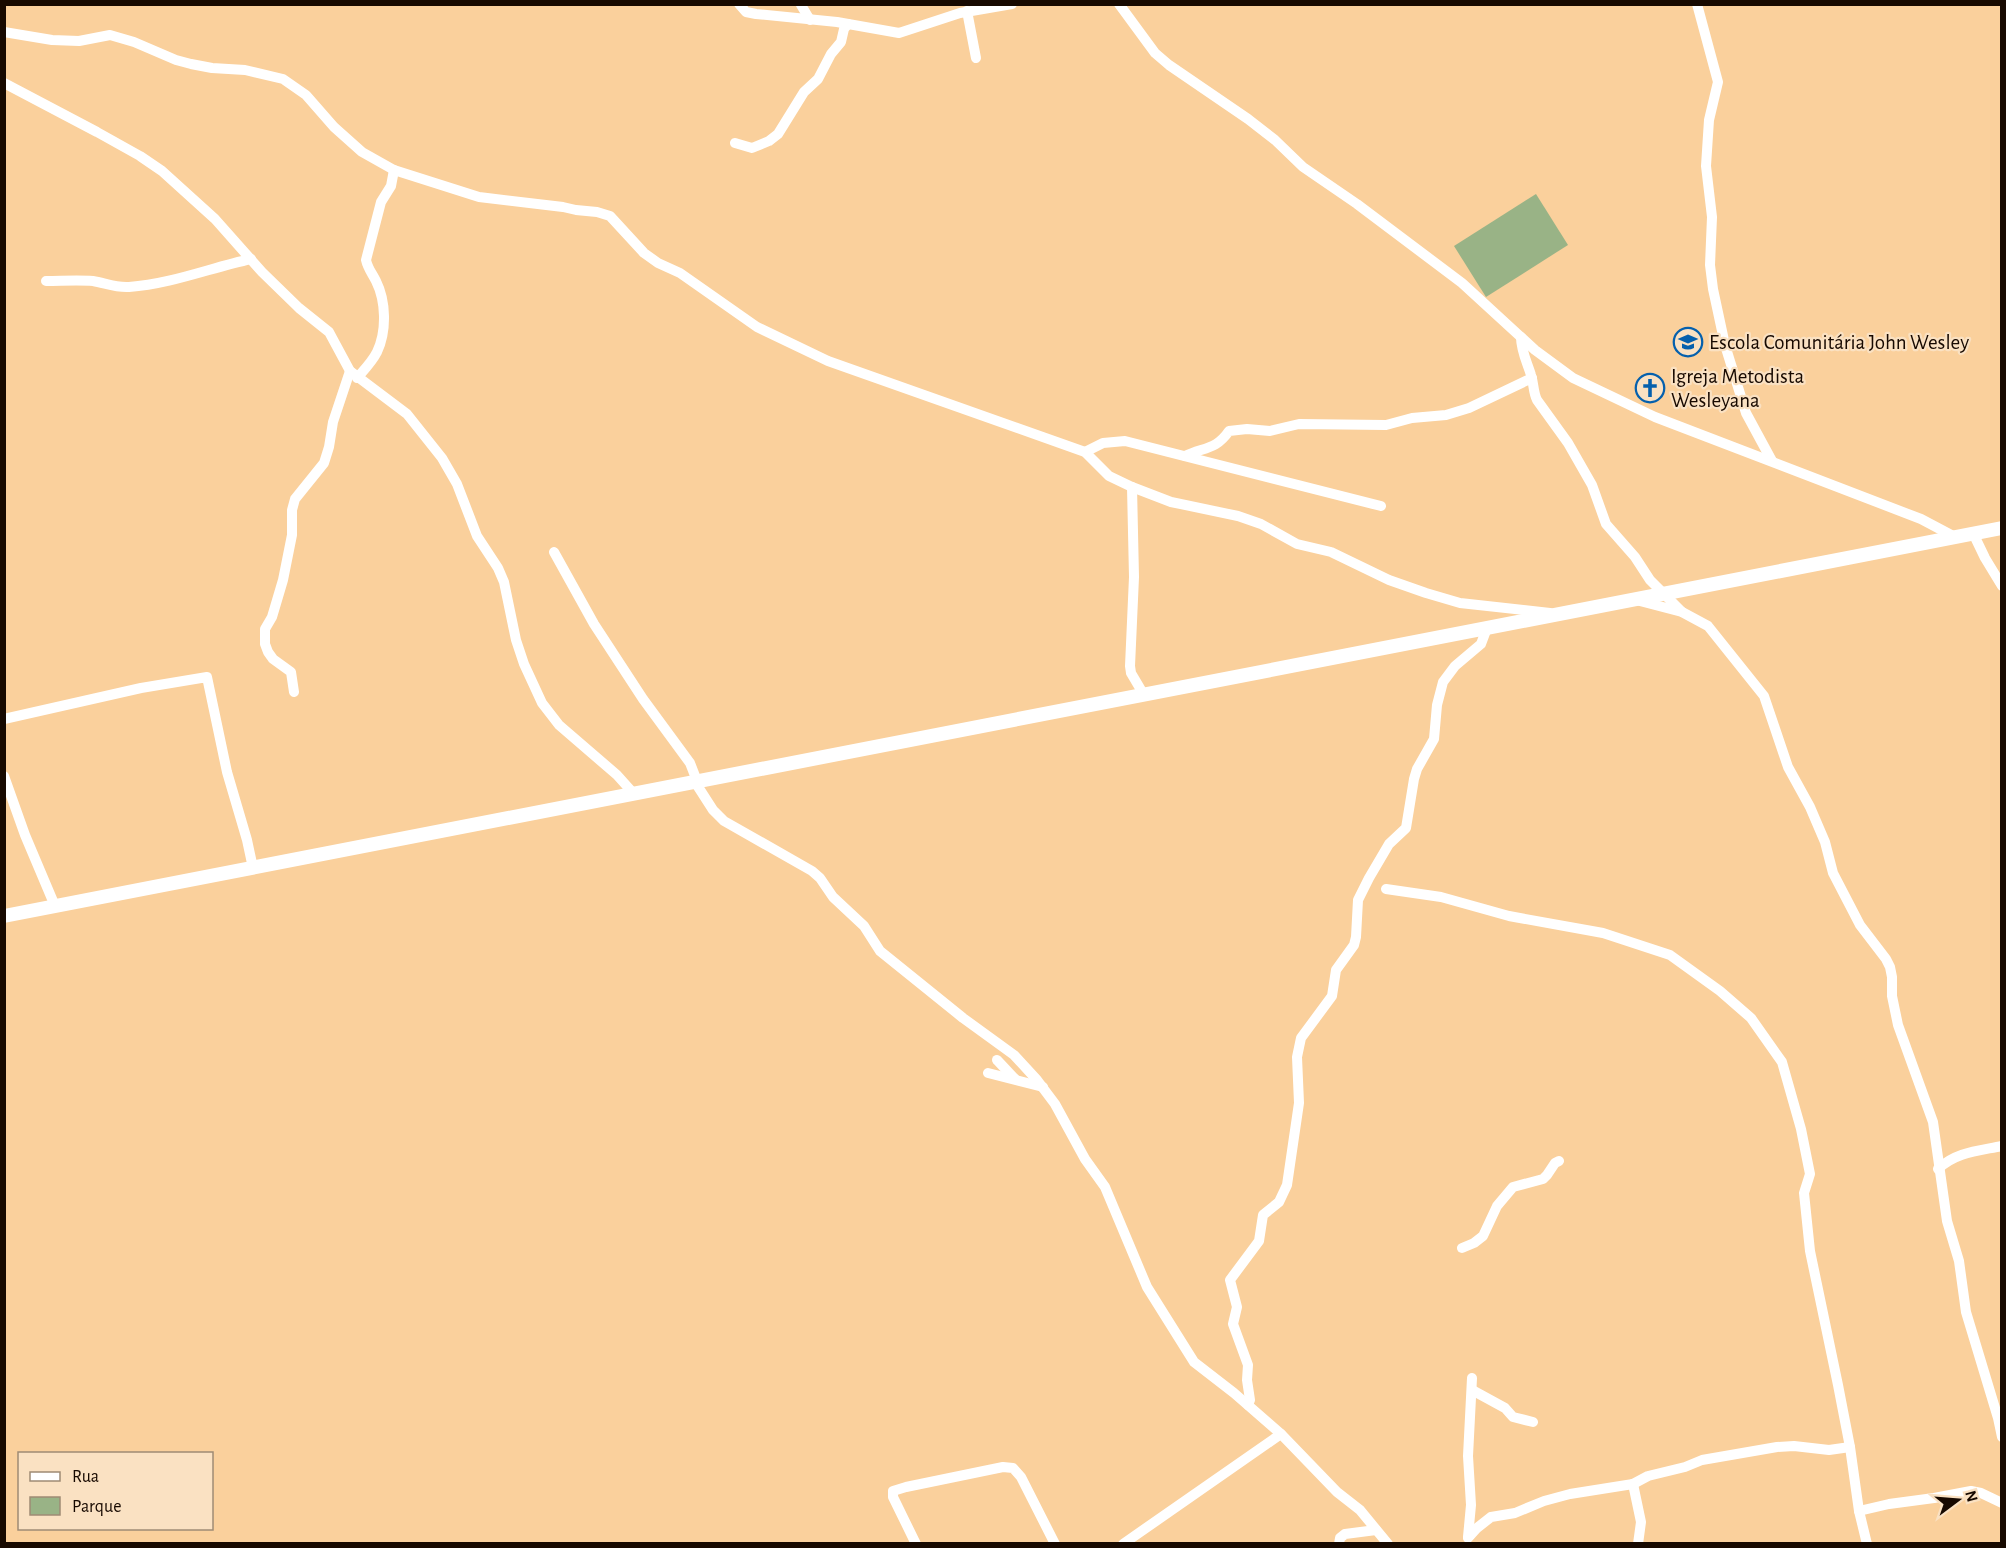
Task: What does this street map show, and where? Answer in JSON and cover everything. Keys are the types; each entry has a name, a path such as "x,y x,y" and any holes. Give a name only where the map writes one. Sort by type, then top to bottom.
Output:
{"street":[{"path":"739,4 746,12 848,24 899,33 967,11 1012,4"},
{"path":"1119,4 1155,54 1248,119 1275,140 1303,167 1357,204 1462,283 1521,337 1573,378 1655,417 1921,519 1955,537"},
{"path":"1697,4 1718,82 1708,120 1706,166 1712,217 1710,264 1713,289 1725,345 1746,414 1772,461"},
{"path":"795,19 801,5"},
{"path":"801,5 810,20"},
{"path":"967,11 976,58"},
{"path":"735,143 752,148 769,141 778,134 804,92 818,79 831,54 842,42 844,29 848,24"},
{"path":"4,32 52,40 79,41 110,35 191,64 245,70 283,79 306,95 334,127 362,152 394,170 479,197 604,213 610,216 651,258 680,273 757,327 828,361 1085,452 1109,476 1132,487 1170,502 1238,516 1261,524 1297,544 1331,552 1389,580 1426,593 1461,603 1556,614"},
{"path":"4,84 97,132 162,171 215,219 299,308 329,332 353,375 407,414 442,458 457,484 477,536 498,568 504,582 516,640 542,703 560,725 634,794"},
{"path":"294,692 291,672 273,659 268,652 265,644 265,628 272,617 283,580 292,535 292,510 295,499 324,463 333,422 353,375 371,362 382,338 384,310 376,281 368,269 366,260 381,202 391,186 394,170"},
{"path":"46,281 91,281 120,287 152,285 251,259"},
{"path":"1521,337 1522,350 1537,400 1568,443 1593,485 1606,524 1635,557 1653,584 1682,612"},
{"path":"1185,456 1211,448 1225,438 1229,431 1238,429 1270,430 1299,424 1386,425 1412,418 1446,415 1469,408 1532,378"},
{"path":"1085,452 1103,443 1125,441 1381,506"},
{"path":"1132,487 1134,577 1130,666 1131,673 1144,695"},
{"path":"4,916 2001,528"},
{"path":"1973,533 2001,585"},
{"path":"554,552 594,624 690,763 696,782 713,810 724,821 820,878 833,897 864,926 880,951 963,1018 1014,1055 1055,1104 1085,1159 1105,1187 1146,1287 1194,1362 1281,1434 1337,1492 1360,1510 1388,1544"},
{"path":"1640,598 1653,584"},
{"path":"1640,598 1682,612 1708,626 1764,696 1788,767 1810,807 1825,842 1833,873 1860,925 1886,959 1892,977 1892,996 1898,1025 1933,1122 1947,1221 1959,1262 1966,1312 1998,1418 2001,1437"},
{"path":"1248,1405 1250,1400 1247,1380 1248,1365 1233,1324 1237,1307 1230,1280 1259,1241 1263,1215 1279,1202 1287,1185 1299,1103 1297,1057 1300,1038 1332,996 1336,970 1354,945 1358,900 1368,878 1389,844 1406,828 1417,769 1434,739 1437,705 1443,682 1455,666 1481,644 1487,628"},
{"path":"4,719 141,688 207,676 227,772 253,868"},
{"path":"4,776 25,835 55,906"},
{"path":"1386,889 1441,897 1509,916 1603,933 1670,955 1720,991 1752,1018 1782,1062 1801,1129 1810,1174 1804,1193 1810,1251 1850,1447 1859,1511 1867,1544"},
{"path":"997,1060 1016,1080"},
{"path":"988,1073 1043,1087"},
{"path":"1938,1169 1948,1159 2001,1146"},
{"path":"1462,1248 1483,1236 1497,1206 1513,1187 1543,1179 1559,1161"},
{"path":"1467,1541 1471,1505 1468,1456 1472,1378"},
{"path":"1472,1390 1505,1408 1513,1417 1533,1422"},
{"path":"1123,1544 1281,1434"},
{"path":"1467,1541 1484,1520 1491,1517 1515,1513 1544,1501 1570,1494 1633,1484 1648,1476 1685,1467 1702,1460 1748,1450 1794,1446 1829,1450 1850,1447"},
{"path":"916,1544 893,1497 893,1491 1003,1467 1013,1468 1020,1477 1056,1544"},
{"path":"1633,1484 1641,1522 1638,1544"},
{"path":"1859,1511 1971,1491 1982,1492 2001,1503"},
{"path":"1339,1544 1340,1538 1345,1534 1376,1530"}],"green space":[{"path":"1536,194 1568,245 1486,297 1454,246"}],"place":[{"name":"Escola Comunitária John Wesley","path":"1688,342"},
{"name":"Igreja Metodista Wesleyana","path":"1650,388"}]}
